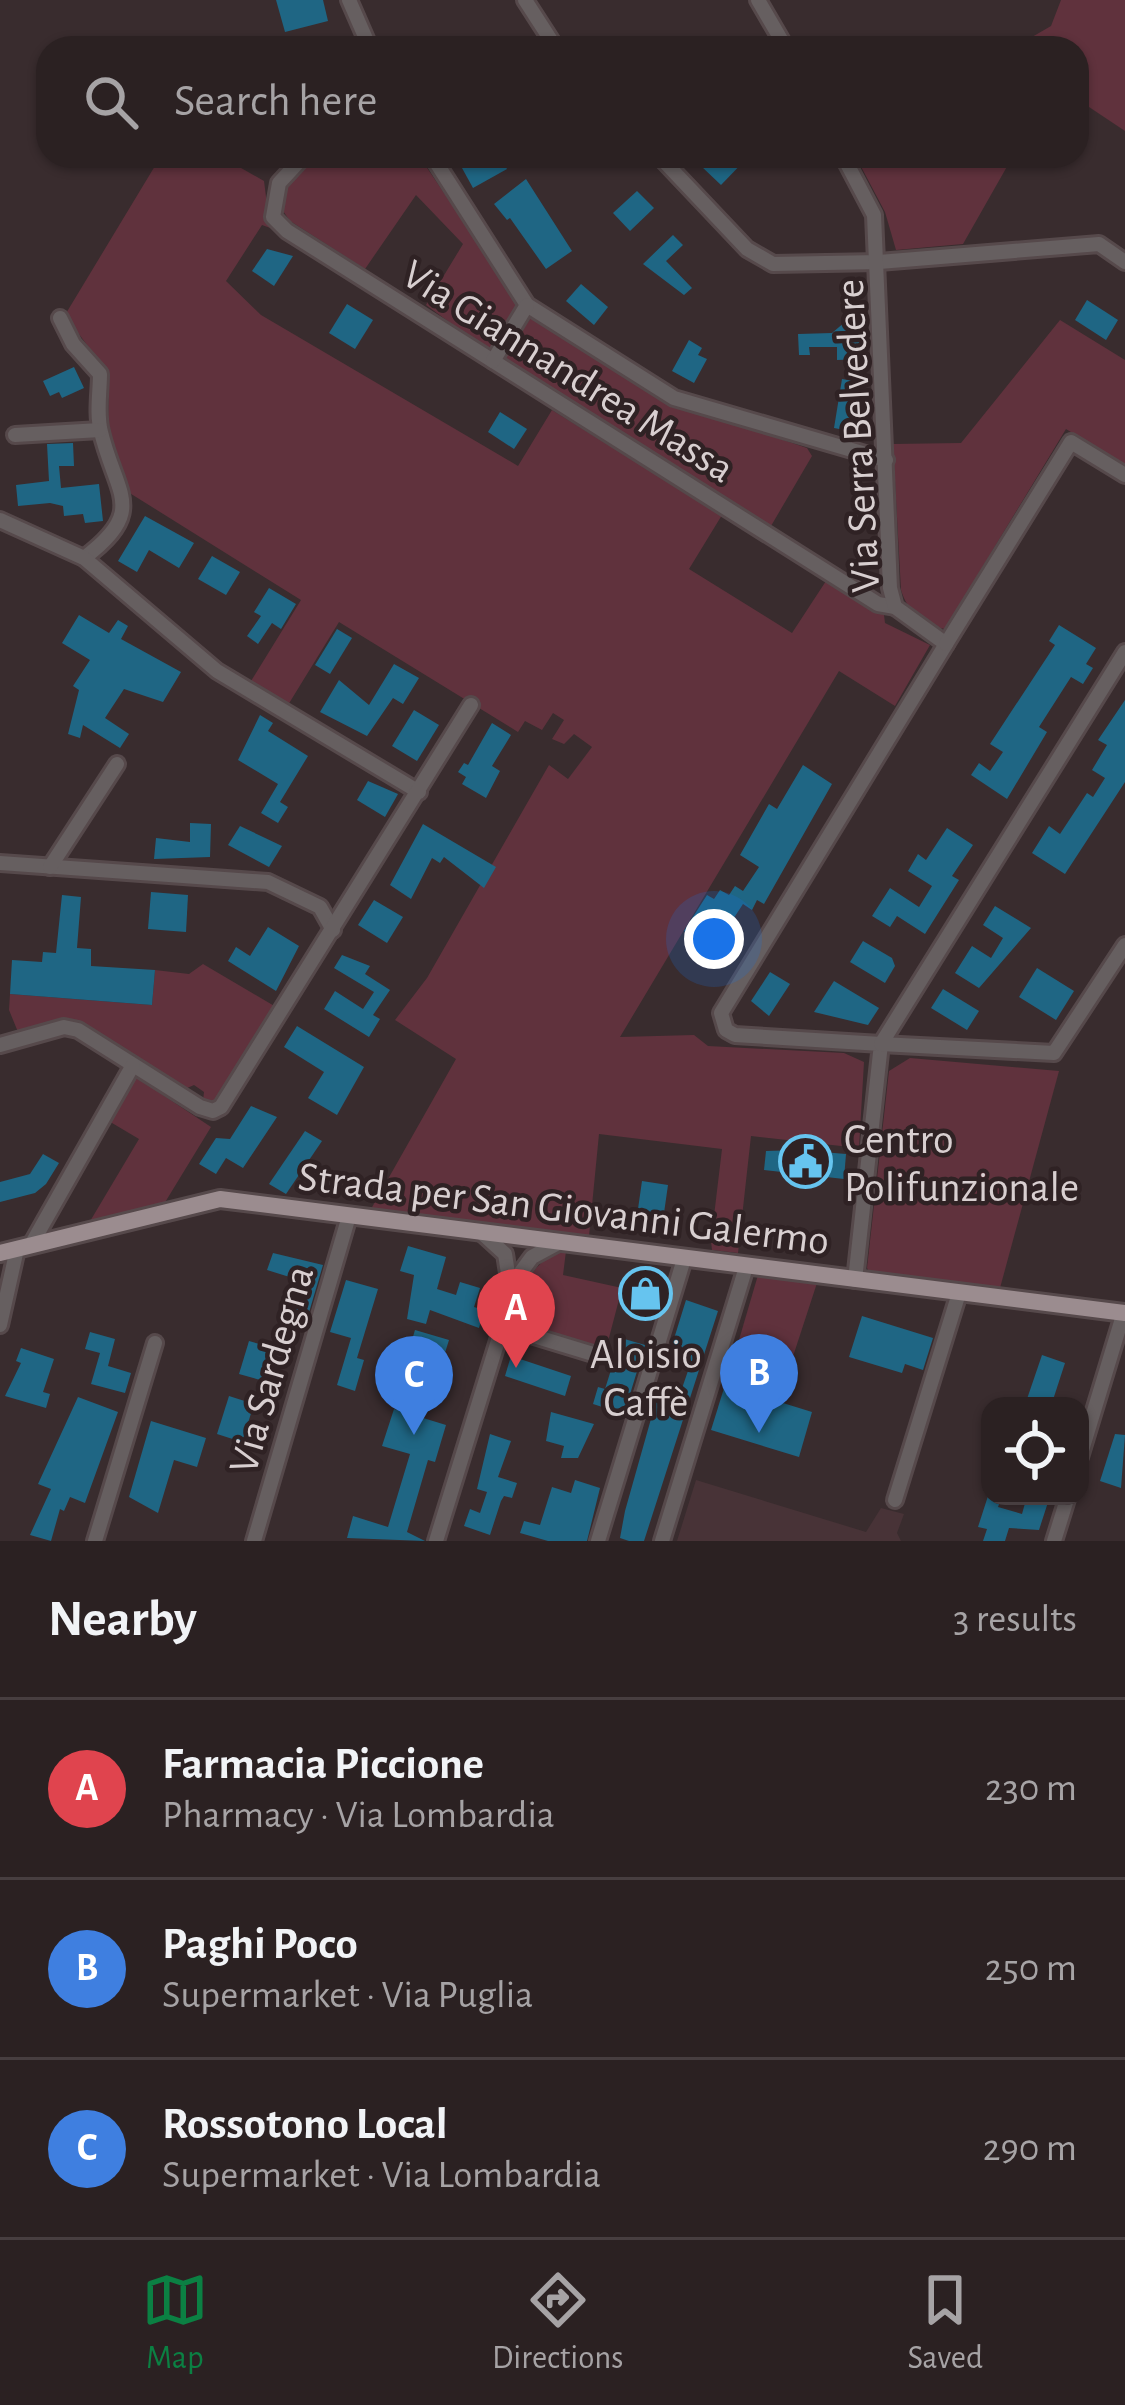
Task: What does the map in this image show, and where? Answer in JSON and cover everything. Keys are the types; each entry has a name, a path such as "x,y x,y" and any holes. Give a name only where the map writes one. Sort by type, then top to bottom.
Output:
{"main road":[{"name":"Strada per San Giovanni Galermo","path":"16,1249 204,1201 1125,1312"}],"street":[{"path":"349,0 365,36"},
{"path":"525,0 548,36"},
{"path":"758,0 779,36"},
{"name":"Via Giannandrea Massa","path":"293,168 280,183 272,217 878,604 895,607"},
{"path":"440,168 527,304 674,398 886,460"},
{"path":"670,168 747,249 773,264 879,262 1099,244 1125,262"},
{"name":"Via Serra Belvedere","path":"849,168 874,215 879,262 895,607 946,644"},
{"path":"493,361 527,304"},
{"path":"60,318 73,344 100,374 100,430 115,467 122,516 116,534 84,558"},
{"path":"15,435 100,430"},
{"path":"1125,476 1071,442 721,1013 726,1030 735,1035 1054,1053 1125,945"},
{"path":"0,520 84,558 218,671 418,792"},
{"path":"855,1280 880,1045 1125,652"},
{"path":"0,1045 64,1027 78,1030 200,1107 213,1111 221,1107 470,705"},
{"path":"50,866 117,764"},
{"path":"0,863 268,882 320,907 333,930"},
{"path":"0,1325 16,1249 133,1065"},
{"name":"Via Sardegna","path":"254,1541 349,1216"},
{"path":"482,1233 517,1268"},
{"path":"436,1541 523,1238"},
{"path":"517,1268 559,1243"},
{"path":"598,1541 684,1259"},
{"path":"662,1541 746,1267"},
{"path":"896,1500 959,1293"},
{"path":"1089,1428 1125,1312"},
{"path":"501,1326 593,1354"},
{"path":"95,1541 155,1343"},
{"path":"1054,1541 1065,1505"}],"shaded area":[{"path":"1061,0 1125,0 1125,131 1089,107 1089,36 1034,36 1051,26"},
{"path":"154,168 241,168 264,181 269,220 276,230 262,225 226,281 261,315 518,466 552,410 722,515 689,569 792,633 826,581 884,615 885,623 930,645 895,706 839,671 620,1037 694,1035 708,1046 844,1053 864,1062 859,1148 751,1136 738,1253 712,1250 722,1149 599,1134 589,1236 371,1209 456,1059 395,1020 427,978 549,765 568,779 592,747 574,734 564,744 552,739 564,720 553,713 542,730 525,721 518,732 339,622 288,705 251,681 301,600 128,492 108,426 109,375 65,315"},
{"path":"304,168 427,168 518,302 493,348 483,347 426,305 463,244 416,195 365,269 290,221 281,208 287,184"},
{"path":"862,168 1006,168 963,244 896,250 885,212"},
{"path":"532,316 674,403 807,448 812,456 771,526 504,358"},
{"path":"1060,320 1125,360 1125,465 1066,429 945,629 930,624 912,611 901,590 893,444 961,443"},
{"path":"203,964 276,1007 214,1101 203,1101 204,1092 194,1085 185,1089 78,1023 18,1032 9,1010 10,994 152,1005 155,970 189,974"},
{"path":"910,1058 1059,1071 1000,1288 870,1273 867,1268 889,1071"},
{"path":"133,1075 211,1127 164,1204 89,1223 139,1139 107,1120"},
{"path":"566,1251 563,1275 622,1288 605,1353 512,1325 535,1269"},
{"path":"758,1275 817,1283 782,1390 729,1374"},
{"path":"696,1480 866,1532 881,1508 904,1514 897,1533 901,1541 677,1541"}],"building":[{"path":"276,0 323,0 328,21 285,32"},
{"path":"462,168 506,168 507,169 473,188"},
{"path":"703,168 737,168 721,185"},
{"path":"526,179 572,251 546,269 510,218 494,204"},
{"path":"637,191 654,208 630,231 613,213"},
{"path":"673,235 683,245 666,261 692,288 684,295 643,264"},
{"path":"267,249 293,256 274,286 252,271"},
{"path":"581,284 608,307 594,325 566,301"},
{"path":"1087,300 1118,320 1106,340 1075,320"},
{"path":"347,304 373,320 355,349 329,333"},
{"path":"845,322 863,337 864,359 837,360 837,347 809,347 810,355 799,355 798,334 832,333"},
{"path":"689,340 702,348 698,355 707,359 694,383 672,371"},
{"path":"74,367 84,388 62,398 59,392 50,396 43,381"},
{"path":"842,379 864,383 855,432 834,428"},
{"path":"500,412 527,429 514,449 488,432"},
{"path":"73,443 74,466 59,466 61,488 99,484 103,521 85,523 83,514 64,516 63,506 50,503 18,506 16,485 49,481 47,444"},
{"path":"145,516 194,543 179,568 149,550 137,572 118,561"},
{"path":"212,556 240,572 226,595 198,579"},
{"path":"269,588 296,604 281,629 272,623 258,644 247,636 261,616 254,612"},
{"path":"79,615 109,633 118,620 128,626 121,639 181,672 163,702 124,689 105,718 129,734 120,748 83,725 80,738 68,734 79,690 73,686 90,660 62,643"},
{"path":"1059,625 1096,648 1086,664 1093,668 1083,684 1071,677 1039,727 1047,732 1007,799 971,775 979,763 990,771 1003,752 990,744 1055,645 1049,641"},
{"path":"337,629 352,638 330,674 315,665"},
{"path":"394,664 419,678 403,704 393,698 367,736 320,712 339,680 369,705"},
{"path":"1125,700 1125,782 1065,874 1032,853 1049,826 1060,834 1087,793 1093,797 1105,778 1092,770 1107,745 1098,740"},
{"path":"414,710 439,725 417,761 392,746"},
{"path":"260,715 273,723 268,731 308,756 280,802 288,807 278,823 261,813 278,784 238,760"},
{"path":"492,723 511,735 492,766 500,771 486,798 462,784 466,777 458,772 464,763 468,765"},
{"path":"803,765 832,784 764,904 757,900 752,910 743,904 726,930 743,940 726,965 684,931 707,895 714,899 720,890 729,895 735,886 743,891 759,867 740,855 769,804 777,809"},
{"path":"368,781 398,794 385,817 357,800"},
{"path":"190,823 211,824 210,857 154,859 156,838 190,842"},
{"path":"423,824 496,867 484,888 444,857 440,863 432,858 411,899 390,885"},
{"path":"240,826 282,846 269,867 228,845"},
{"path":"947,828 973,845 952,876 959,880 925,934 897,916 890,927 872,916 890,888 919,907 932,886 908,871 918,854 926,860"},
{"path":"151,892 188,895 186,932 148,929"},
{"path":"62,895 81,897 77,948 91,949 91,966 155,970 152,1005 10,994 12,960 42,962 43,952 56,953"},
{"path":"374,900 403,917 387,943 358,925"},
{"path":"995,906 1031,928 979,988 955,973 972,946 991,958 1003,938 983,925"},
{"path":"268,927 299,946 276,991 228,961 236,947 250,956"},
{"path":"863,941 892,958 895,966 885,983 850,962"},
{"path":"342,955 370,966 365,974 390,990 373,1015 380,1019 369,1037 324,1009 335,991 363,1009 374,992 334,968"},
{"path":"1037,968 1074,991 1056,1020 1019,997"},
{"path":"770,972 790,984 769,1016 751,1001"},
{"path":"834,981 879,1008 868,1025 814,1012"},
{"path":"943,989 979,1011 967,1030 931,1008"},
{"path":"297,1026 364,1067 337,1115 308,1098 324,1072 284,1047"},
{"path":"251,1106 277,1117 243,1168 226,1158 216,1174 199,1164 216,1138 230,1139"},
{"path":"305,1131 322,1141 286,1194 269,1184"},
{"name":"Centro Polifunzionale","path":"766,1151 846,1154 844,1179 764,1170"},
{"path":"43,1154 59,1163 46,1184 35,1193 0,1202 0,1182 30,1174"},
{"path":"642,1181 668,1185 661,1234 635,1230"},
{"path":"408,1246 446,1257 437,1289 456,1295 460,1282 480,1288 474,1307 484,1310 479,1328 430,1310 426,1324 407,1319 414,1275 400,1271"},
{"path":"273,1253 323,1265 305,1326 281,1318 296,1279 267,1270"},
{"path":"346,1280 378,1289 357,1358 364,1360 355,1391 337,1385 351,1338 330,1332"},
{"path":"686,1300 718,1311 644,1541 629,1541 620,1538 625,1511 658,1394 678,1400 690,1365 668,1358"},
{"path":"862,1316 933,1338 923,1370 905,1364 902,1373 849,1357"},
{"path":"415,1330 449,1340 431,1398 398,1387"},
{"path":"90,1332 115,1339 108,1366 131,1373 125,1393 91,1384 100,1353 85,1349"},
{"path":"621,1338 645,1345 624,1414 593,1404 598,1387 605,1389"},
{"path":"249,1341 277,1349 267,1382 239,1374"},
{"path":"21,1348 54,1359 43,1392 50,1394 46,1408 5,1396 21,1363 16,1361"},
{"path":"1042,1355 1065,1363 1054,1397 1028,1397"},
{"path":"511,1356 571,1376 565,1396 505,1376"},
{"path":"725,1385 812,1412 799,1457 711,1430"},
{"path":"229,1396 254,1404 242,1442 217,1434"},
{"path":"78,1397 118,1412 85,1503 70,1497 64,1511 60,1509 51,1541 30,1535 51,1489 38,1484"},
{"path":"394,1409 446,1425 435,1462 428,1460 407,1532 425,1541 347,1538 353,1516 388,1527 410,1454 382,1446"},
{"path":"551,1412 594,1424 578,1458 561,1458 564,1446 546,1441"},
{"path":"151,1421 206,1438 197,1467 174,1460 158,1513 129,1497"},
{"path":"490,1434 511,1441 498,1477 517,1483 512,1498 504,1496 501,1501 490,1535 464,1526 470,1509 480,1513 487,1492 477,1489"},
{"path":"1115,1434 1125,1435 1121,1488 1100,1481"},
{"path":"575,1480 600,1488 587,1541 548,1541 520,1533 524,1521 540,1525 552,1487 571,1493"},
{"path":"985,1505 1022,1514 1024,1505 1047,1505 1039,1530 1009,1528 1005,1541 983,1541 987,1529 978,1527"}],"place":[{"name":"Centro Polifunzionale","path":"805,1162"},
{"name":"Aloisio Caffè","path":"646,1294"},
{"name":"Farmacia Piccione","path":"516,1368"},
{"name":"Paghi Poco","path":"759,1433"},
{"name":"Rossotono Local","path":"414,1435"}]}
